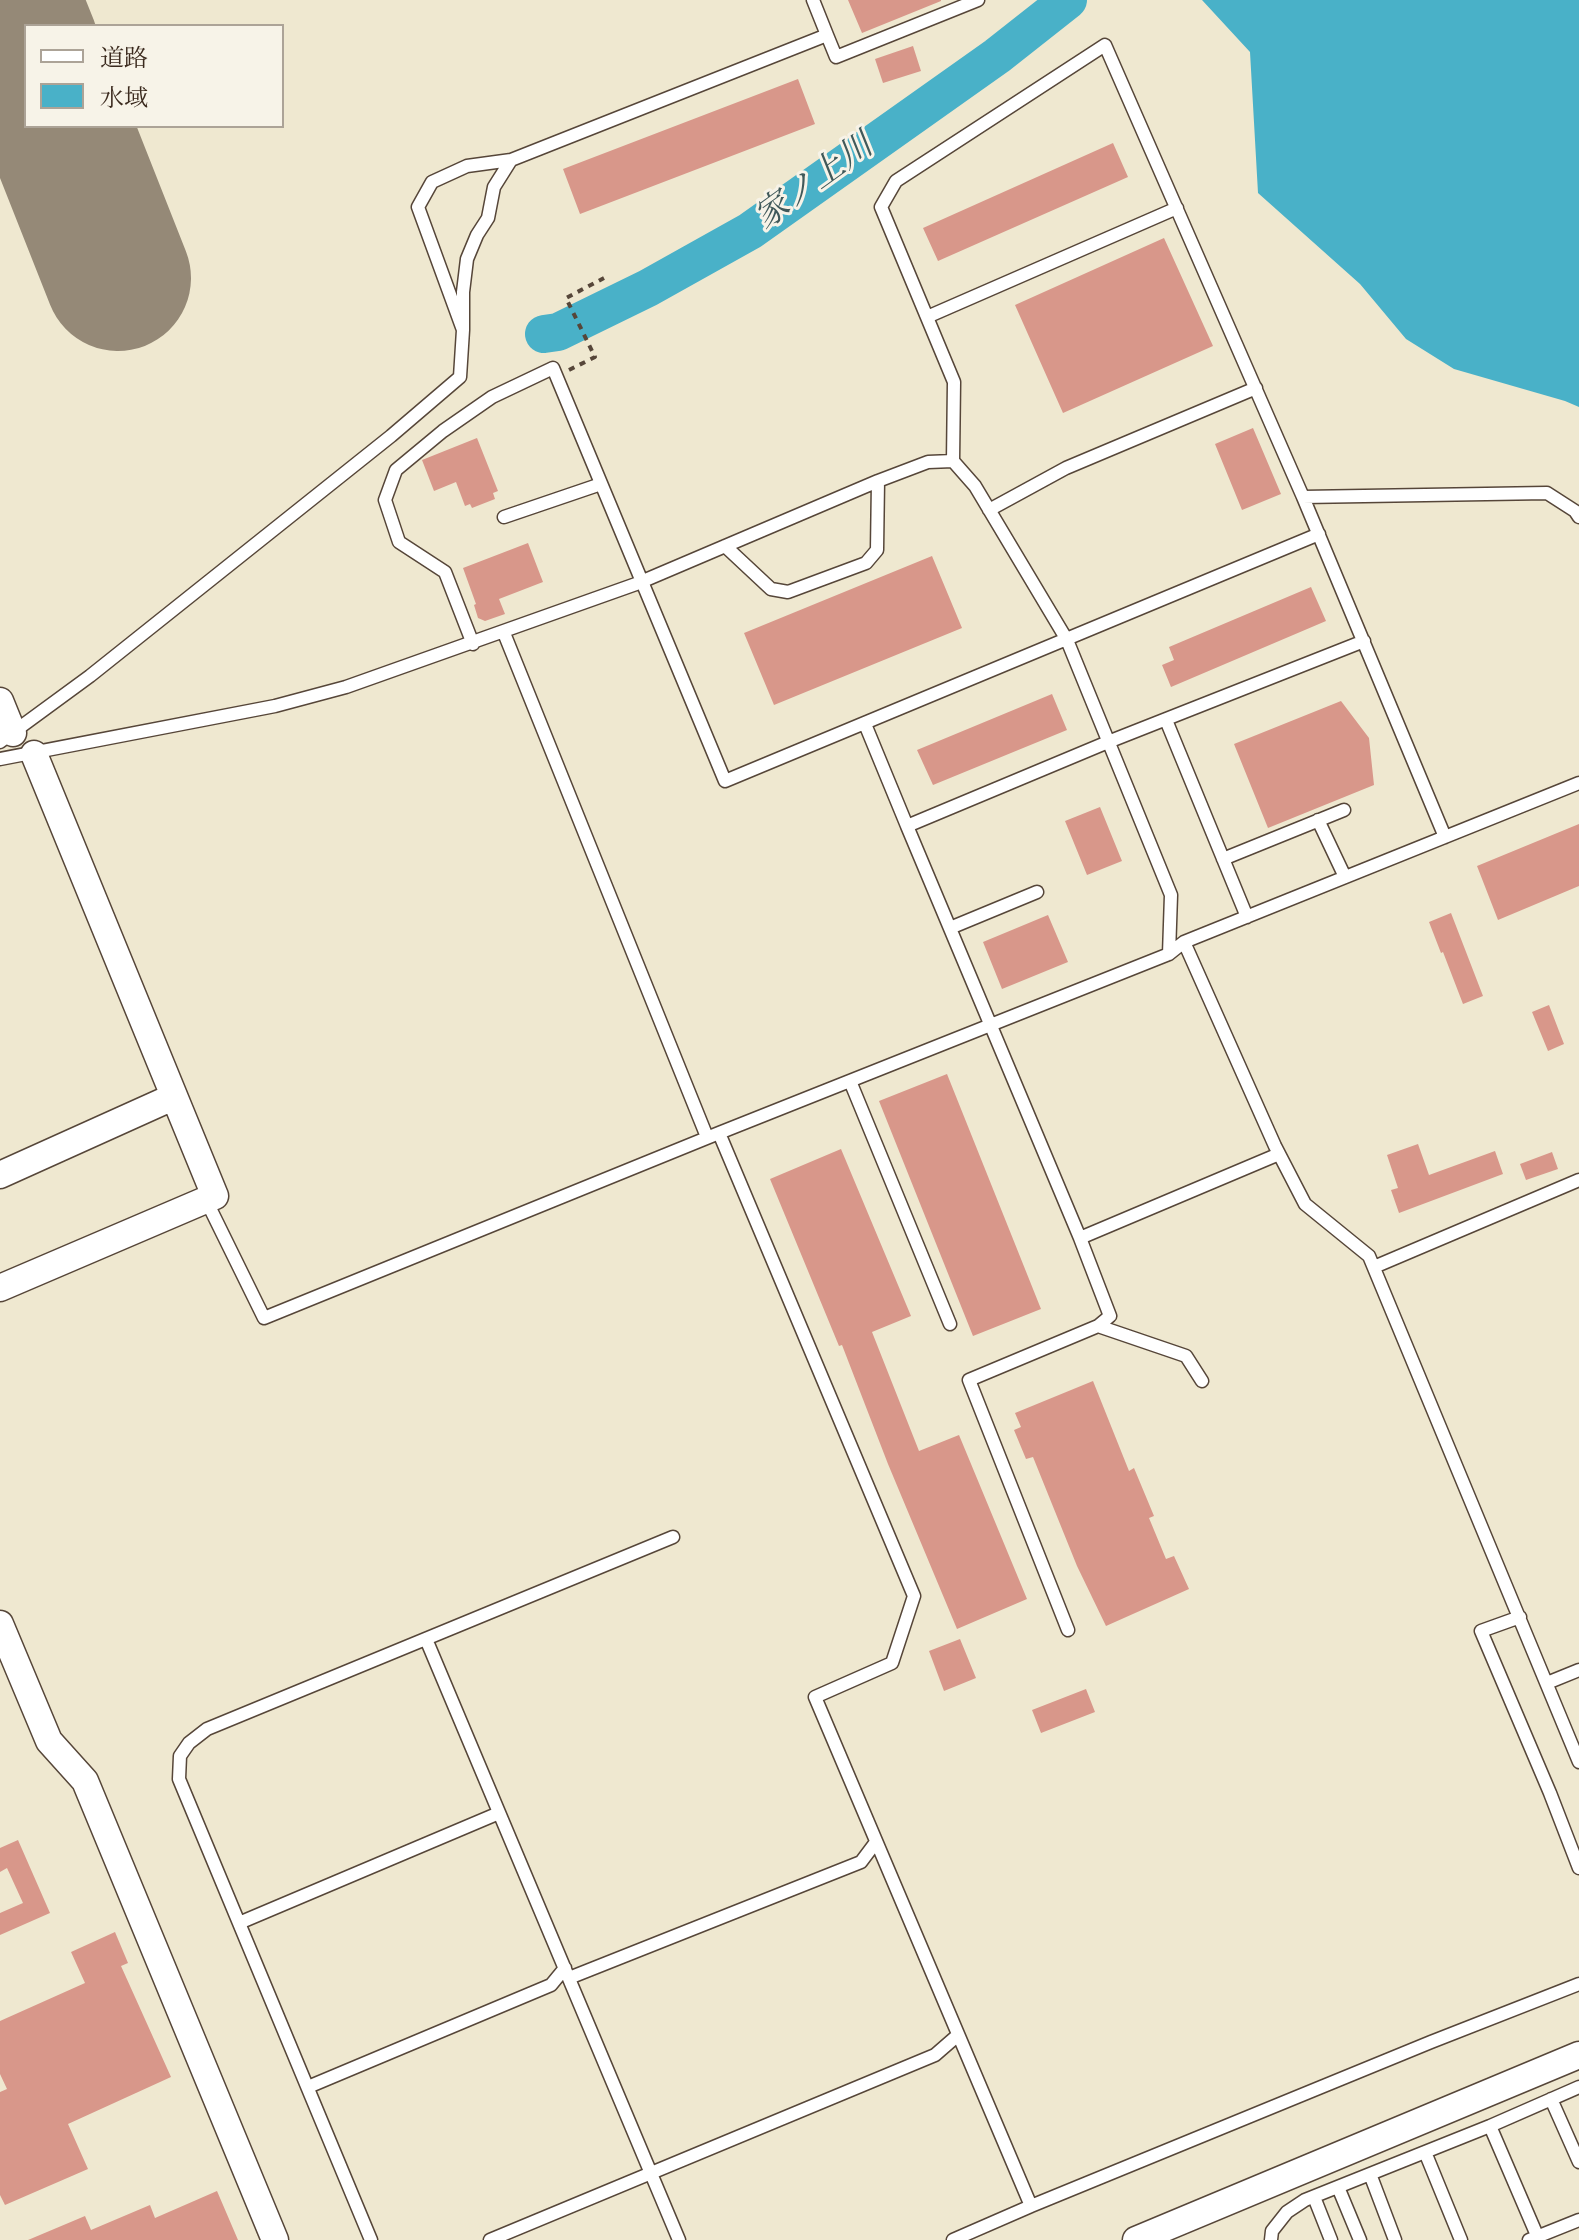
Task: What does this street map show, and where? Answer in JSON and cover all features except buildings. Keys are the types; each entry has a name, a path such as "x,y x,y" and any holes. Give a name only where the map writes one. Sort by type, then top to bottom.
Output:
{"street":[{"path":"0,701 7,738"},
{"path":"0,1288 215,1196 34,754"},
{"path":"0,1175 173,1097"},
{"path":"0,1624 49,1741 85,1781 275,2240"},
{"path":"1136,2240 1579,2055"}],"lane":[{"path":"813,0 836,57 978,0"},
{"path":"463,330 418,207 432,182 467,166 511,160 827,35"},
{"path":"1169,954 1171,895 1067,640 975,486 953,461 954,382 881,207 896,181 1105,45 1319,534 1445,837"},
{"path":"7,738 90,676 460,377 467,259 488,218 494,187 511,160"},
{"path":"927,317 1177,208"},
{"path":"473,644 445,572 399,542 385,500 396,470 443,431 492,397 553,368 725,781 1319,534"},
{"path":"989,510 1066,468 1256,388"},
{"path":"0,759 275,706 346,687 642,582 928,462 953,461"},
{"path":"725,546 771,589 788,592 866,563 877,550 878,481"},
{"path":"504,517 601,484"},
{"path":"1303,497 1547,493 1579,517"},
{"path":"504,633 713,1135 914,1596 892,1663 815,1697 1031,2206"},
{"path":"907,826 1108,742 1364,641"},
{"path":"1166,720 1247,917"},
{"path":"865,724 1110,1316 1098,1326 969,1380 1068,1630"},
{"path":"206,1200 264,1318 1169,954 1184,942 1579,783"},
{"path":"1223,859 1344,810"},
{"path":"1318,820 1345,877"},
{"path":"950,928 1037,892"},
{"path":"1184,942 1279,1154 1305,1204 1369,1256 1579,1762"},
{"path":"850,1081 950,1324"},
{"path":"1080,1238 1279,1154"},
{"path":"1374,1267 1579,1180"},
{"path":"1098,1326 1186,1356 1202,1381"},
{"path":"371,2240 179,1779 180,1756 189,1743 207,1729 673,1537"},
{"path":"1520,1617 1481,1631 1579,1868"},
{"path":"426,1639 679,2240"},
{"path":"1547,1683 1579,1670"},
{"path":"239,1923 499,1813"},
{"path":"308,2087 551,1985 567,1973 861,1862 876,1842"},
{"path":"953,2240 1579,1984"},
{"path":"490,2240 935,2055 958,2035"},
{"path":"1271,2240 1272,2231 1287,2212 1314,2197 1578,2090"},
{"path":"1551,2099 1579,2162"},
{"path":"1490,2126 1535,2239 1579,2220"},
{"path":"1425,2152 1461,2240"},
{"path":"1370,2174 1395,2240"},
{"path":"1338,2187 1360,2240"},
{"path":"1314,2197 1331,2240"}],"path":[{"path":"556,376 595,357 566,298 604,278"}],"water":[{"path":"1202,0 1579,0 1579,407 1454,369 1406,339 1360,284 1258,193 1250,52"}],"waterway":[{"name":"家ノ上川","path":"544,334 558,332 648,288 750,231 997,56 1068,0"}],"runway":[{"path":"7,0 24,42"},
{"path":"59,128 118,278"}]}
